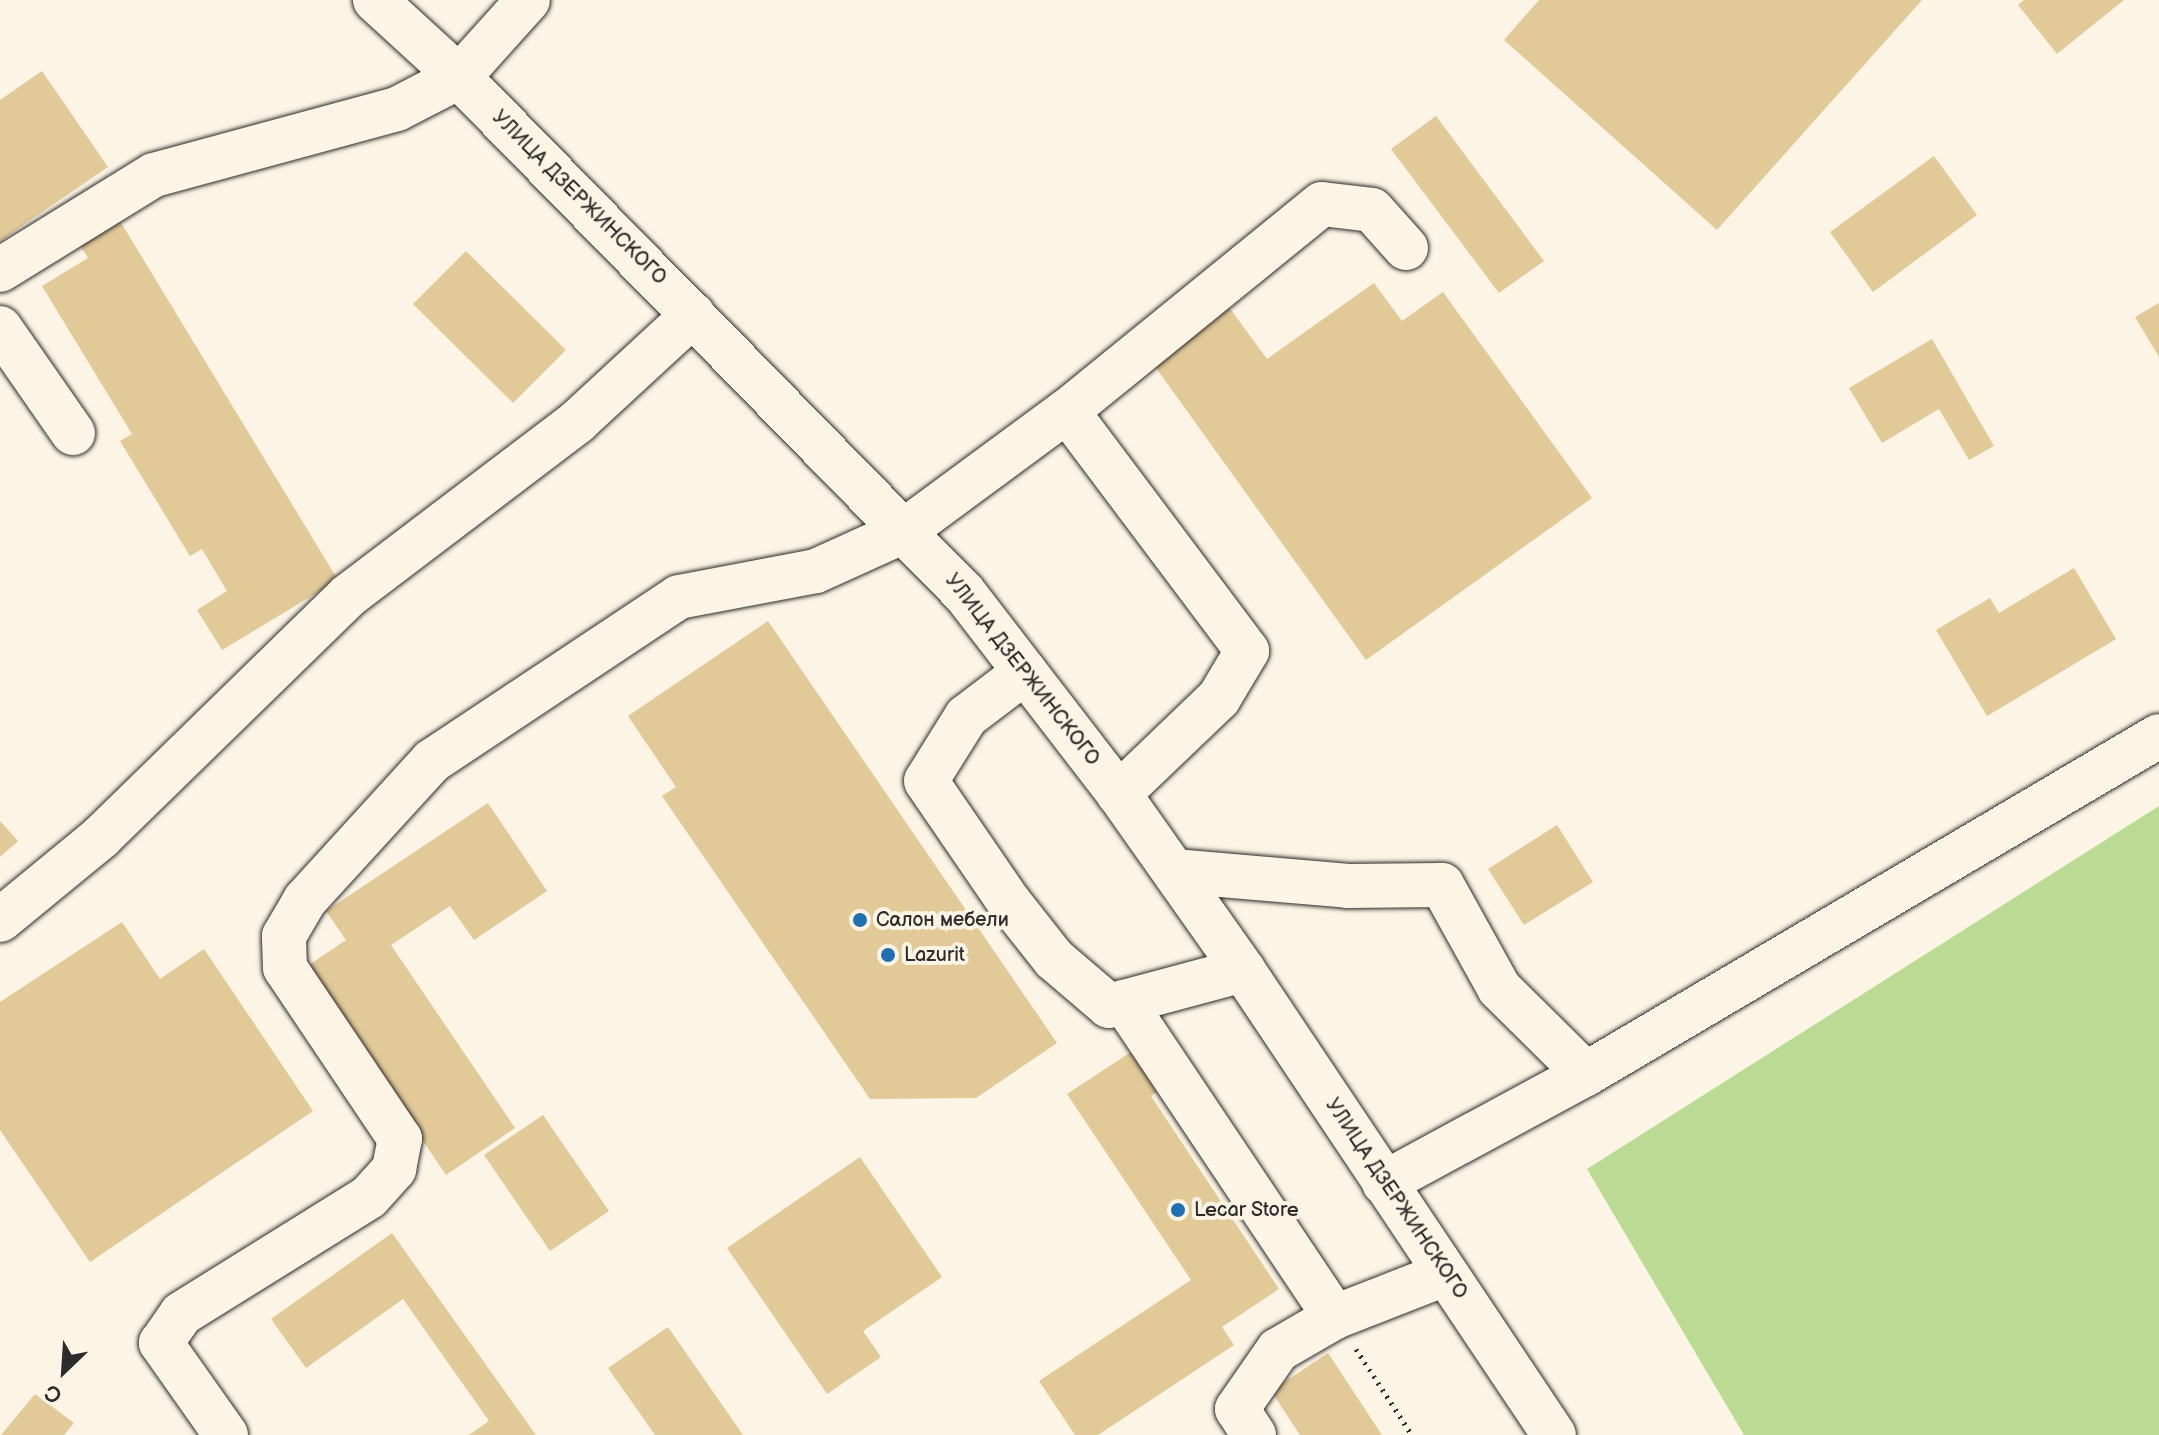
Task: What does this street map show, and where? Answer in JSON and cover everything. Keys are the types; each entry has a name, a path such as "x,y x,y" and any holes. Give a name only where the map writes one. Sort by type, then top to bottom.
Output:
{"main road":[{"name":"УЛИЦА ДЗЕРЖИНСКОГО","path":"375,0 459,77 965,594 1119,794 1174,871 1554,1435"},
{"path":"0,270 154,175 397,109 459,77 528,0"},
{"path":"226,1435 161,1343 181,1314 369,1197 394,1169 400,1139 285,968 284,936 305,900 432,761 618,634 679,597 816,571 904,531 1067,411 1322,204 1372,210 1406,248"},
{"path":"0,920 101,837 348,596 577,422 693,315"},
{"path":"0,328 73,433"},
{"path":"1067,411 1247,651 1219,698 1119,794"},
{"path":"1025,672 966,717 926,781 1054,959 1109,1006 1243,970"},
{"path":"1384,1183 1586,1074 2159,736"},
{"path":"1174,871 1348,886 1442,885 1499,988 1586,1074"},
{"path":"1124,1002 1335,1317"},
{"path":"1254,1435 1237,1409 1278,1350 1335,1317 1445,1274"}],"path":[{"path":"1335,1317 1412,1435"}],"green space":[{"path":"2159,806 2159,1435 1744,1435 1587,1169"}],"building":[{"path":"1539,0 1922,0 1717,230 1504,40"},
{"path":"2024,0 2124,0 2057,54 2018,5"},
{"path":"42,71 108,167 0,241 0,100"},
{"path":"1436,116 1544,261 1499,293 1391,149"},
{"path":"1934,156 1977,215 1873,292 1830,232"},
{"path":"117,216 338,580 222,650 197,610 227,591 202,549 190,556 120,441 132,434 42,286 88,258 77,241"},
{"path":"466,251 566,350 513,403 413,304"},
{"path":"1374,283 1402,321 1443,292 1592,498 1366,660 1146,354 1223,299 1267,359"},
{"path":"2159,303 2159,357 2135,317"},
{"path":"1932,339 1994,446 1969,460 1939,409 1882,443 1849,388"},
{"path":"2074,568 2116,639 1987,716 1936,630 1990,598 1999,613"},
{"name":"Салон мебели","path":"768,621 1057,1043 976,1098 870,1099 662,796 676,787 628,716"},
{"path":"488,803 547,891 474,940 450,906 391,945 515,1128 446,1175 306,967 346,940 326,911"},
{"path":"0,821 18,841 0,857"},
{"path":"1557,825 1593,882 1524,925 1488,869"},
{"path":"122,922 160,979 204,949 313,1111 90,1262 0,1130 0,1002"},
{"path":"1131,1052 1157,1092 1151,1096 1279,1289 1222,1327 1234,1345 1098,1435 1075,1435 1039,1381 1191,1280 1067,1094"},
{"path":"543,1115 609,1211 550,1251 484,1155"},
{"path":"860,1157 942,1277 863,1331 881,1357 827,1394 727,1248"},
{"path":"392,1233 536,1435 469,1435 489,1421 403,1299 306,1368 271,1319"},
{"path":"668,1327 743,1435 655,1435 608,1368"},
{"path":"1328,1353 1382,1435 1300,1435 1271,1391"},
{"path":"35,1394 74,1423 64,1435 1,1435"}],"place":[{"name":"Салон мебели","path":"860,920"},
{"name":"Lazurit","path":"888,955"},
{"name":"Lecar Store","path":"1178,1210"}]}
